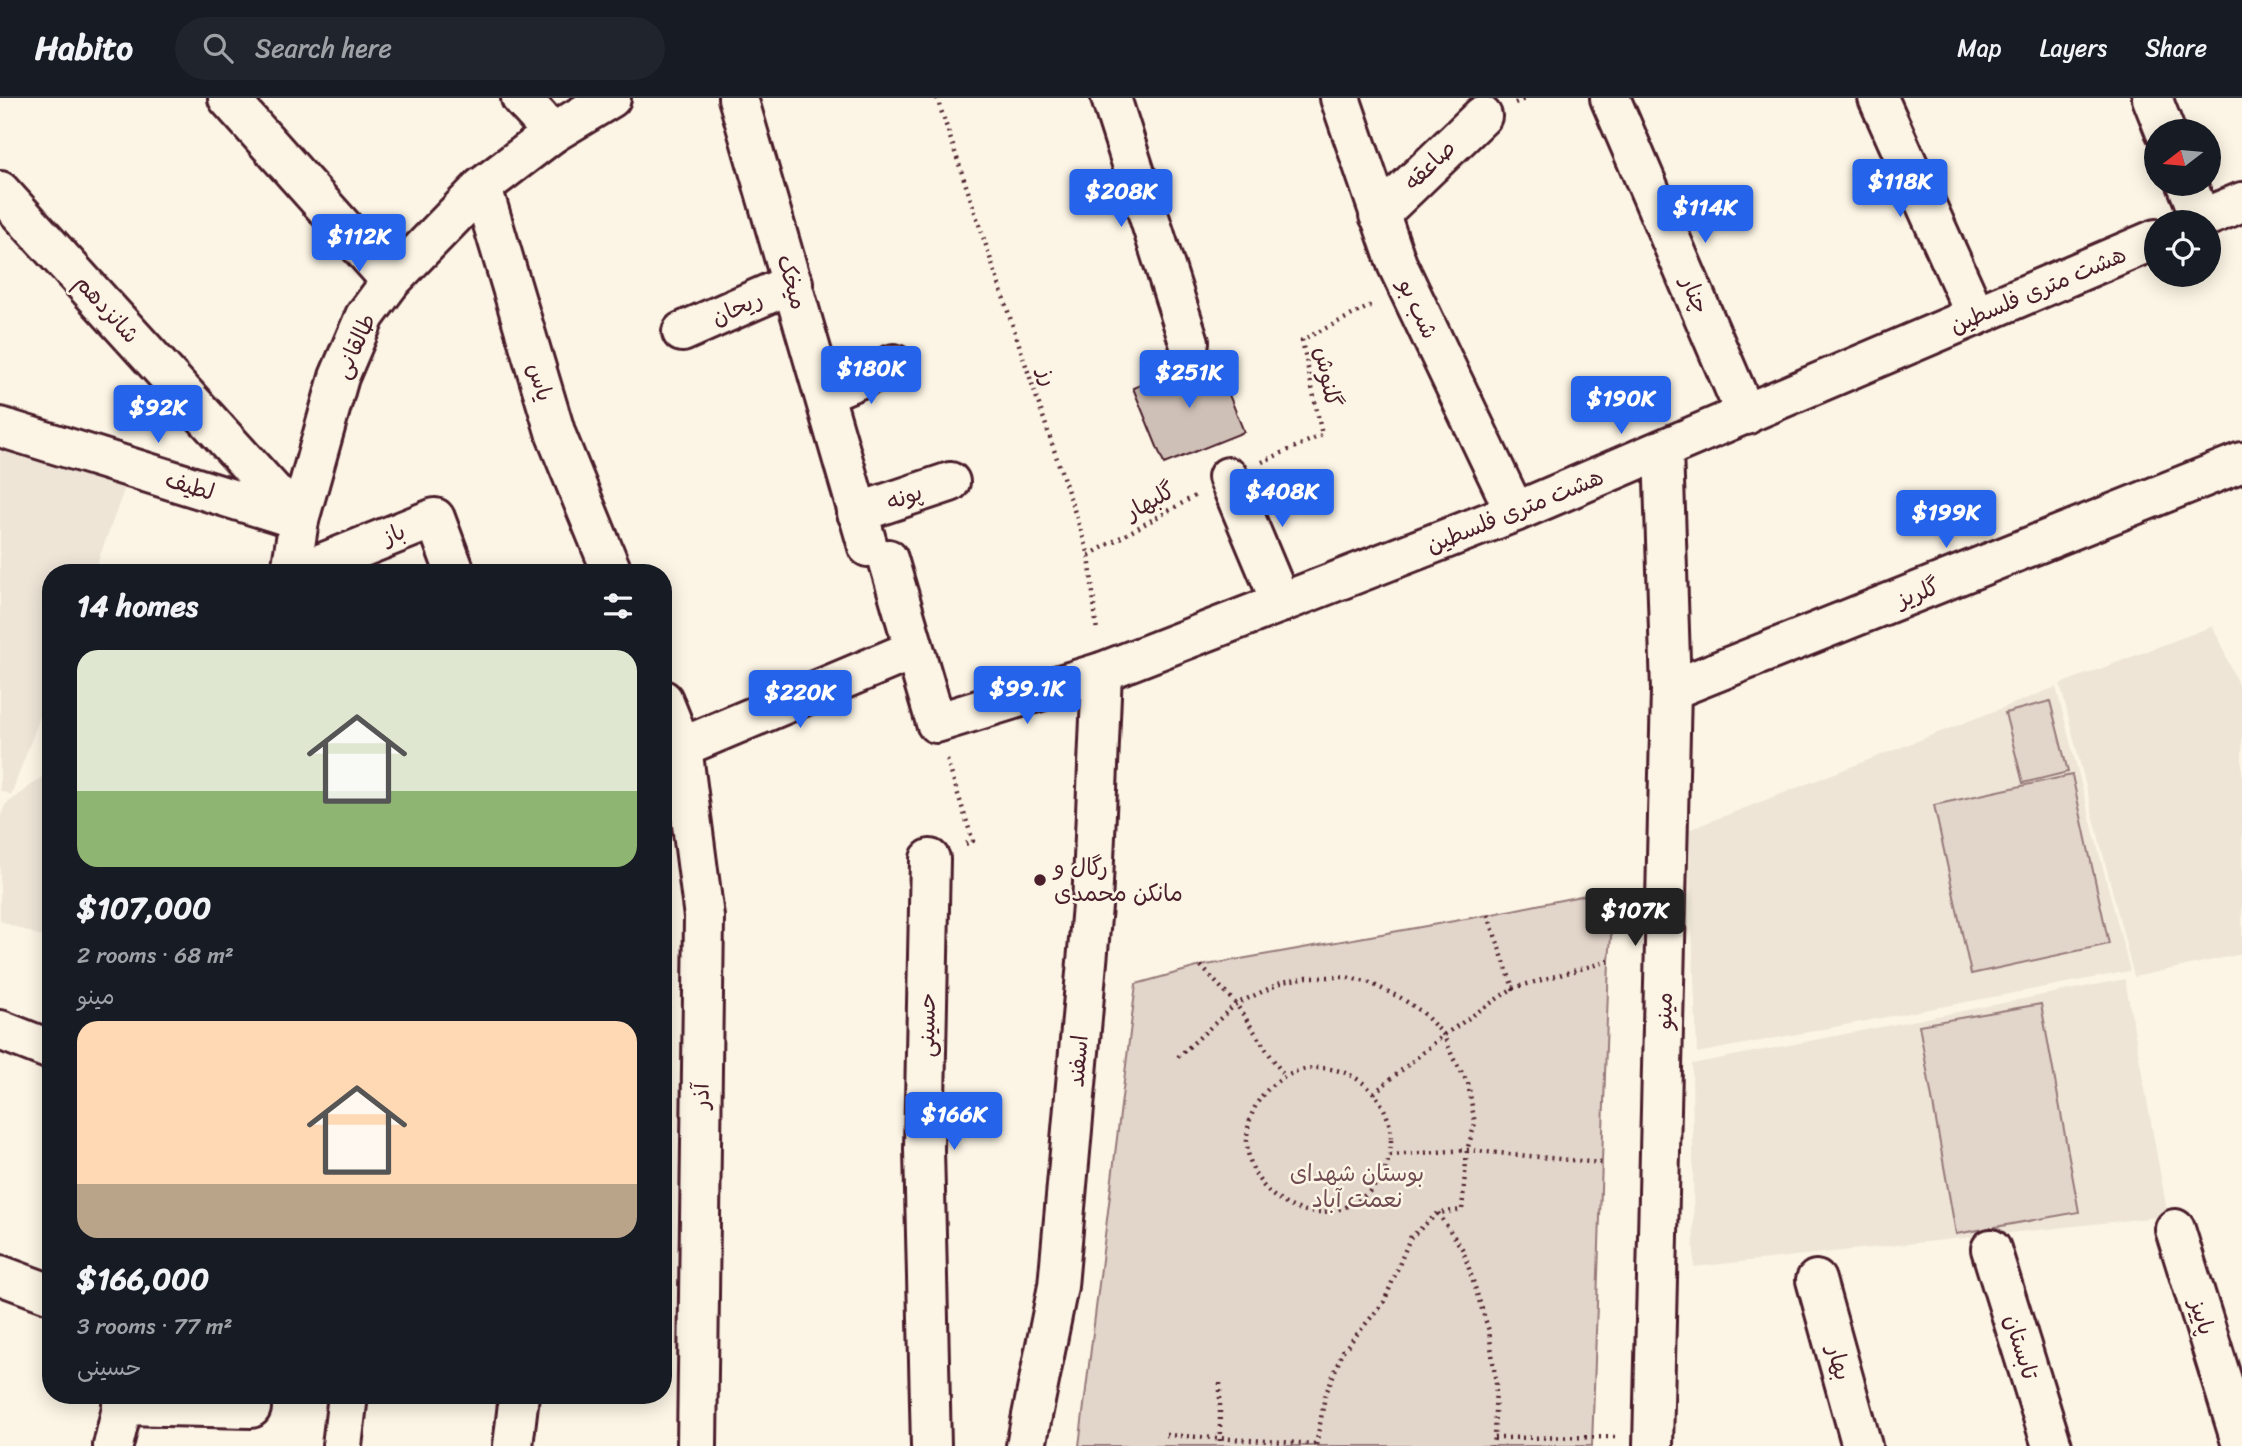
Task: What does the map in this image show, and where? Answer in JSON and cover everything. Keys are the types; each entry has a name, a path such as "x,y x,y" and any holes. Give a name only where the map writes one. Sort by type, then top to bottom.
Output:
{"street":[{"path":"228,98 391,281"},
{"path":"521,98 553,133"},
{"name":"طالقانی","path":"292,564 299,520 339,377 365,316 391,281 482,187 553,133 611,98"},
{"name":"میخک","path":"738,98 871,540 913,650 936,723"},
{"path":"1111,98 1189,342"},
{"name":"شب بو","path":"1340,98 1379,215 1408,286 1515,512"},
{"name":"چنار","path":"1610,98 1746,415"},
{"path":"1878,98 1976,316"},
{"path":"2152,98 2160,119"},
{"name":"صاعقه","path":"1379,215 1482,116"},
{"name":"یاس","path":"482,187 556,435 609,564"},
{"name":"شانزدهم","path":"0,191 299,520"},
{"path":"2221,211 2242,202"},
{"name":"هشت متری فلسطین","path":"936,723 1102,672 1515,512 2144,244"},
{"name":"ریحان","path":"682,332 793,283"},
{"path":"825,393 894,364"},
{"name":"لطیف","path":"0,427 299,520"},
{"name":"مینو","path":"1654,1441 1671,690 1663,450"},
{"name":"گلریز","path":"1671,690 2242,462"},
{"path":"1228,477 1281,603"},
{"name":"پونه","path":"871,540 950,482"},
{"name":"باز","path":"320,564 435,517 452,564"},
{"path":"673,751 913,650"},
{"name":"اسفند","path":"1026,1446 1058,1286 1092,906 1102,672"},
{"name":"آذر","path":"673,751 704,917 697,1446"},
{"name":"حسینی","path":"930,859 924,1149 931,1446"},
{"path":"0,1030 42,1046"},
{"name":"پاییز","path":"2175,1229 2242,1445"},
{"name":"تابستان","path":"1991,1249 2052,1446"},
{"path":"0,1275 42,1291"},
{"name":"بهار","path":"1816,1280 1862,1446"},
{"path":"113,1446 123,1404"},
{"path":"188,1404 251,1408"},
{"path":"342,1446 347,1404"},
{"path":"513,1446 518,1404"}],"path":[{"name":"رز","path":"937,98 1089,555 1102,672"},
{"name":"گلنوش","path":"1228,477 1322,435 1302,340 1408,286"},
{"name":"گلبهار","path":"1089,555 1228,477"},
{"path":"930,859 973,841 936,723"},
{"path":"1488,915 1513,988"},
{"path":"1374,1093 1444,1035 1513,988 1609,961"},
{"path":"1201,965 1236,1004 1284,1076"},
{"path":"1166,1435 1316,1445 1325,1396 1343,1351 1384,1302 1410,1238 1438,1213 1462,1210 1467,1150 1475,1125 1468,1083 1452,1058 1444,1035 1423,1012 1370,982 1346,977 1307,977 1283,982 1236,1004 1178,1057"},
{"path":"1307,1068 1332,1068 1355,1077 1374,1093 1386,1112 1391,1133 1390,1155 1381,1178 1366,1196 1345,1208 1321,1213 1297,1210 1276,1199 1259,1181 1249,1159 1246,1135 1252,1111 1265,1091 1284,1076 1307,1068"},
{"path":"1390,1155 1467,1150 1601,1163"},
{"path":"1438,1213 1463,1250 1489,1331 1496,1384 1492,1446"},
{"path":"1220,1383 1220,1446"},
{"path":"1494,1438 1654,1441"}],"shaded area":[{"path":"0,445 127,482 97,564 42,564 42,711 11,795 0,790"},
{"path":"2213,626 2242,694 2242,954 2134,977 2060,684"},
{"path":"2056,687 2130,971 1697,1053 1688,830"},
{"path":"42,777 42,937 0,921 0,818 5,805"},
{"path":"2125,979 2168,1216 1694,1267 1692,1064"}],"green space":[{"path":"2050,701 2068,772 2023,783 2005,713"},
{"path":"2072,775 2109,944 1971,974 1934,805"},
{"name":"بوستان شهدای نعمت آباد","path":"1615,889 1609,961 1592,1446 1079,1446 1136,984 1201,966 1488,915"},
{"path":"2041,1004 2079,1212 1956,1234 1919,1025"}],"building":[{"path":"1213,355 1244,432 1164,464 1133,388"}],"place":[{"name":"رگال و مانکن محمدی","path":"1040,880"}]}
